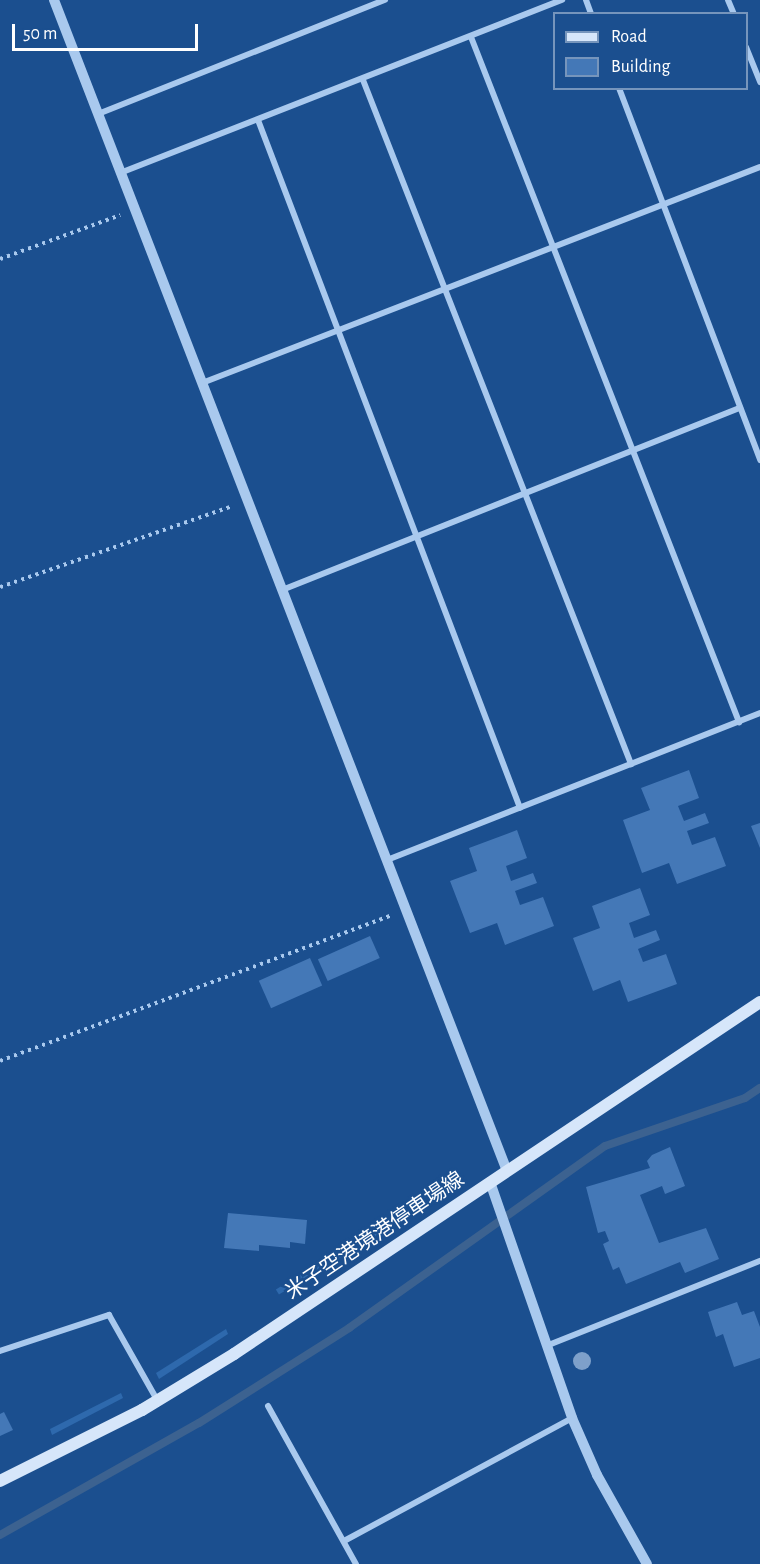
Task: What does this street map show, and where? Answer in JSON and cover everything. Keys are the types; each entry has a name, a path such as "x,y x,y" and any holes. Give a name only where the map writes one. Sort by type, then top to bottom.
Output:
{"main road":[{"name":"米子空港境港停車場線","path":"0,1481 157,1401 760,1002"}],"street":[{"path":"54,0 507,1171"},
{"path":"97,114 385,0"},
{"path":"120,173 363,80 562,0"},
{"path":"471,36 551,246 739,722"},
{"path":"748,50 760,82"},
{"path":"363,80 631,764"},
{"path":"620,90 760,460"},
{"path":"258,120 520,808"},
{"path":"202,383 760,167"},
{"path":"282,590 740,408"},
{"path":"387,860 760,713"},
{"path":"490,1182 544,1347 572,1419 597,1475 647,1564"},
{"path":"544,1347 760,1261"},
{"path":"0,1351 109,1315 157,1401"},
{"path":"268,1406 356,1564"},
{"path":"344,1541 572,1419"}],"path":[{"path":"0,259 134,210"},
{"path":"0,587 248,501"},
{"path":"0,1061 405,910"}],"shaded area":[{"path":"383,1225 386,1230 279,1295 276,1289"},
{"path":"226,1329 228,1334 159,1379 156,1373"},
{"path":"121,1393 123,1398 52,1435 50,1429"}],"building":[{"path":"689,770 699,798 678,806 684,821 705,813 709,823 687,831 692,845 715,837 726,866 677,884 669,863 642,873 623,820 650,810 641,788"},
{"path":"760,823 760,848 751,826"},
{"path":"517,830 527,858 506,866 511,881 533,873 537,883 515,891 520,905 543,897 554,926 505,945 497,923 470,933 450,881 477,871 469,848"},
{"path":"640,888 650,915 629,923 634,938 656,930 660,940 638,949 643,962 666,954 677,984 628,1002 620,980 593,991 573,938 600,928 592,906"},
{"path":"370,936 380,958 328,981 318,959"},
{"path":"310,958 322,985 271,1008 259,981"},
{"path":"670,1147 685,1186 665,1194 662,1186 640,1195 659,1243 706,1228 719,1259 685,1273 680,1262 626,1284 619,1267 613,1270 603,1244 609,1241 605,1231 598,1233 586,1187 650,1168 647,1161 652,1155"},
{"path":"228,1213 307,1220 305,1244 290,1242 290,1248 259,1245 259,1251 224,1248"},
{"path":"737,1302 742,1315 754,1311 760,1327 760,1358 734,1367 723,1334 716,1337 708,1312"},
{"path":"4,1412 13,1430 0,1436 0,1414"}],"waterway":[{"path":"0,1535 199,1423 349,1328 605,1146 745,1098 760,1088"}]}
